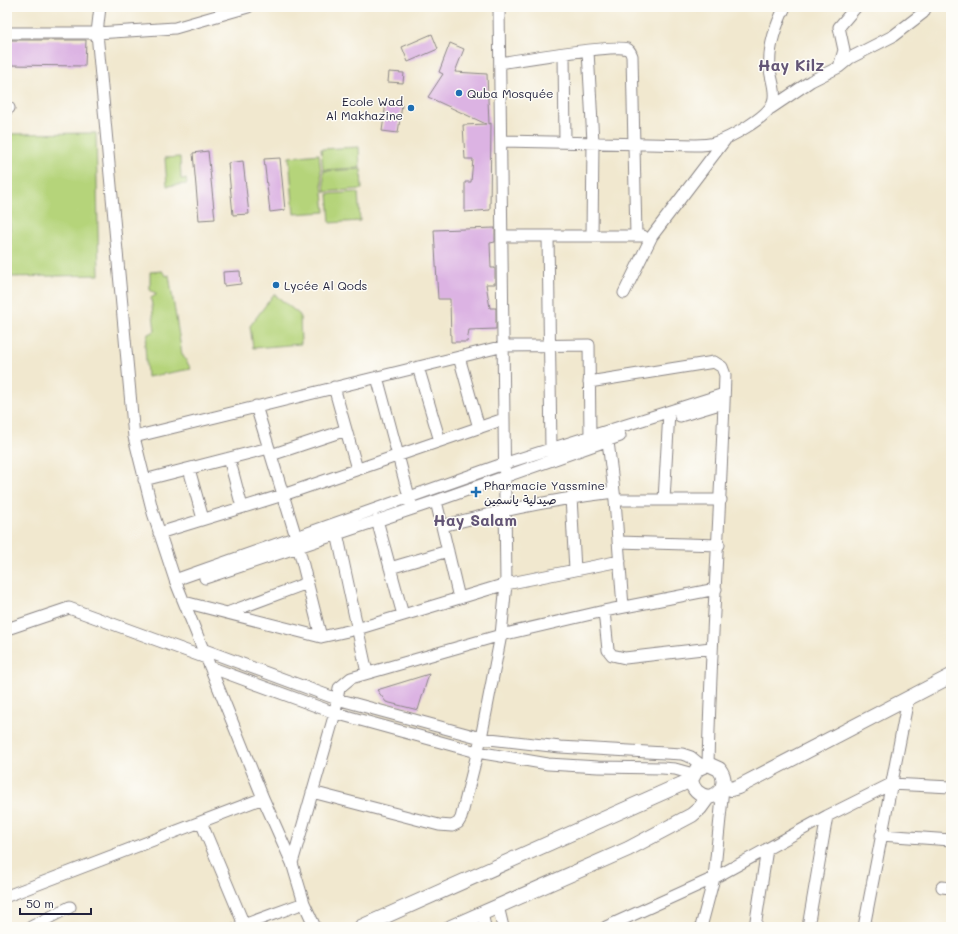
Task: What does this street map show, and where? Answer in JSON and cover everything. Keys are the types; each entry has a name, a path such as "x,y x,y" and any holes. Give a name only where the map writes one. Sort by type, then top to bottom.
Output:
{"street":[{"path":"100,7 97,33 134,436 144,480 159,533 176,583 263,798 292,863 304,903 315,927"},
{"path":"7,33 97,33 175,28 248,7"},
{"path":"312,792 427,822 452,826 458,824 461,818 481,738 501,635 506,584 503,464 504,346 499,7"},
{"path":"771,108 775,95 770,71 770,54 774,36 785,7"},
{"path":"839,67 844,50 839,27 856,7"},
{"path":"501,141 695,145 712,144 726,138 761,116 811,81 839,67 850,58 893,36 923,13 926,7"},
{"path":"500,63 588,50 623,48 630,51 632,56 636,236"},
{"path":"588,50 593,142 592,236"},
{"path":"564,54 565,142"},
{"path":"624,294 652,236 726,138"},
{"path":"502,236 652,236"},
{"path":"548,237 551,449"},
{"path":"134,436 504,346 589,344 590,437"},
{"path":"459,357 479,428"},
{"path":"589,382 714,362 722,367 725,375 721,500 716,589 696,792 701,796 709,797"},
{"path":"418,367 440,441"},
{"path":"377,377 412,509"},
{"path":"334,387 357,469"},
{"path":"297,542 337,533 436,501 504,477 607,436 724,398"},
{"path":"256,406 297,542 320,637"},
{"path":"664,500 669,416"},
{"path":"159,533 283,495 504,419"},
{"path":"144,480 229,458 270,452 346,430"},
{"path":"176,583 297,542 409,498 503,464 590,437 607,436"},
{"path":"607,436 615,496 623,607"},
{"path":"229,458 242,507"},
{"path":"189,469 204,519"},
{"path":"442,526 504,510 571,497 615,496 664,500 721,500"},
{"path":"571,497 575,570"},
{"path":"436,501 459,598"},
{"path":"377,520 403,615"},
{"path":"337,533 367,674"},
{"path":"618,542 719,545"},
{"path":"390,568 448,551"},
{"path":"184,602 320,637 357,629 506,584 620,561"},
{"path":"227,613 307,583"},
{"path":"292,863 335,713 339,688 351,678 501,635 604,611 716,589"},
{"path":"7,629 69,608 206,658 337,699 481,738 560,747 682,754 691,757 699,771"},
{"path":"604,611 608,650 612,655 618,657 711,648"},
{"path":"206,658 335,713 477,752 548,764 598,767 662,768 699,771 719,769 724,780 718,822 714,878 701,927"},
{"path":"723,787 731,789 738,787 951,676"},
{"path":"864,927 908,699"},
{"path":"361,927 699,771"},
{"path":"606,927 623,924 714,878 827,816 891,784 951,787"},
{"path":"451,927 628,849 692,815 709,797 720,792 723,787"},
{"path":"709,797 718,822"},
{"path":"7,896 263,798"},
{"path":"808,927 827,816"},
{"path":"201,822 242,926 304,903"},
{"path":"881,835 951,840"},
{"path":"754,927 767,849"},
{"path":"498,906 503,927"},
{"path":"31,927 70,908"},
{"path":"482,913 485,927"}],"green space":[{"path":"96,133 99,275 11,277 8,134"},
{"path":"359,147 360,168 323,170 321,149"},
{"path":"319,154 325,212 294,214 289,157"},
{"path":"180,157 181,179 186,179 187,184 167,186 165,158"},
{"path":"361,169 362,189 325,192 323,171"},
{"path":"358,192 360,221 330,223 328,194"},
{"path":"162,271 166,276 169,275 182,354 191,369 147,377 145,345 148,334 155,331 151,298 157,294 150,290 150,272"},
{"path":"274,294 300,315 301,344 253,348 250,326"}],"building":[{"path":"432,34 438,49 408,62 402,47"},
{"path":"8,40 86,40 85,66 7,65"},
{"path":"450,43 464,49 455,72 487,74 489,124 491,123 490,210 465,212 465,182 471,182 473,159 465,159 463,125 486,124 428,97 443,74 439,72"},
{"path":"389,72 404,73 403,83 388,82"},
{"path":"386,103 402,105 398,133 382,131"},
{"path":"208,151 215,219 199,220 193,153"},
{"path":"280,158 285,210 270,212 264,159"},
{"path":"243,161 249,214 233,215 228,163"},
{"path":"495,228 495,242 490,243 491,268 495,268 495,284 486,284 490,308 496,308 496,329 469,330 467,342 451,342 450,299 438,299 434,230"},
{"path":"240,271 241,284 224,286 223,272"},
{"path":"429,674 418,710 386,702 377,690"}],"place":[{"name":"Quba Mosquée","path":"459,93"},
{"name":"Ecole Wad Al Makhazine","path":"411,108"},
{"name":"Lycée Al Qods","path":"276,285"},
{"name":"Pharmacie Yassmine صيدلية ياسمين","path":"476,492"}],"district":[{"name":"Hay Kilz","path":"791,64"},
{"name":"Hay Salam","path":"475,519"}]}
